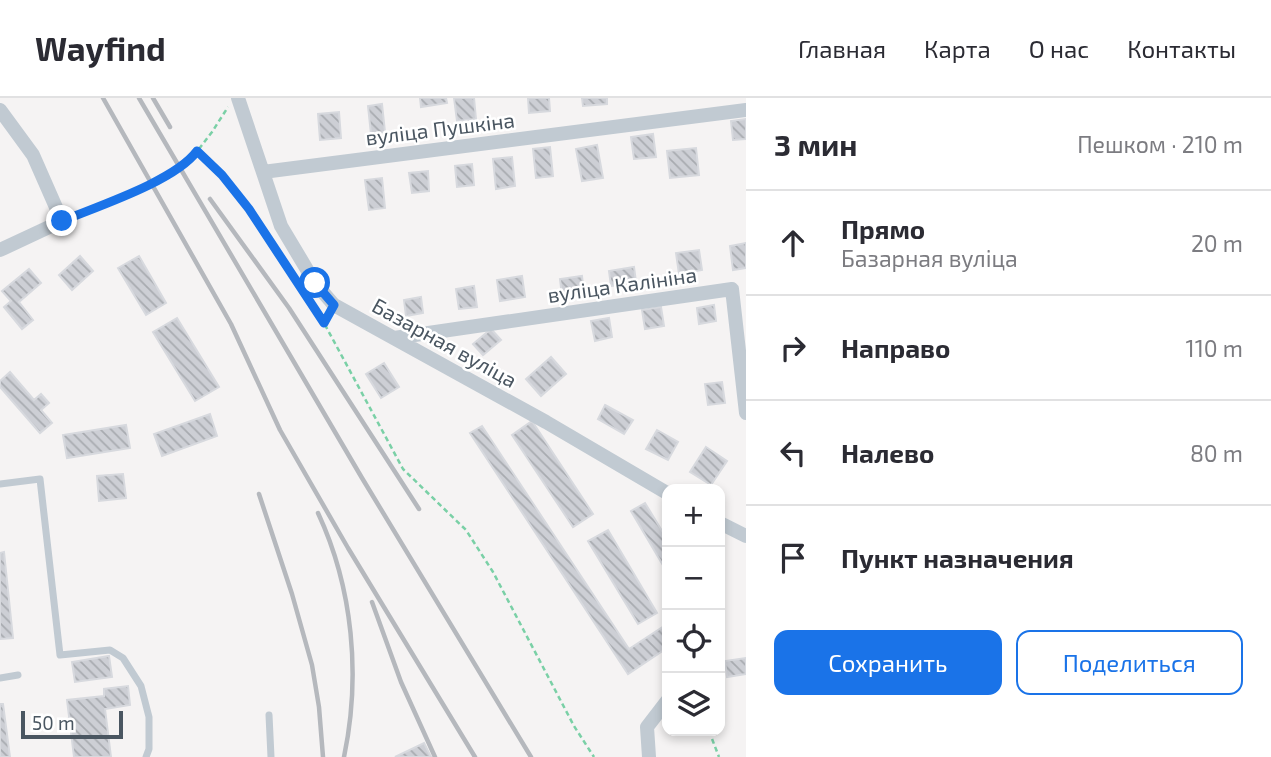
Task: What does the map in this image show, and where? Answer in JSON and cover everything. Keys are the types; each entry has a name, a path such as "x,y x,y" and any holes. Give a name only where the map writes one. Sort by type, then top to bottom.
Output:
{"street":[{"name":"Базарная вуліца","path":"236,98 281,226 315,283 334,305 546,422 662,490"},
{"path":"0,110 33,155 62,221 0,250"},
{"name":"вуліца Пушкіна","path":"263,172 746,110"},
{"name":"вуліца Калініна","path":"394,338 732,289 746,413"},
{"path":"725,526 746,536"},
{"path":"649,757 647,727 662,706"}],"lane":[{"path":"0,484 40,479 60,655 110,650 123,657 141,686 149,717 149,749 145,757"},
{"path":"0,678 18,676"},
{"path":"269,715 271,757"}],"path":[{"path":"62,221 152,183 189,162 236,98"},
{"path":"197,151 222,175 249,209 324,323 403,469 466,530 574,726 594,757"},
{"path":"324,323 334,305"},
{"path":"711,736 719,757"}],"building":[{"path":"420,98 446,98 447,103 421,107"},
{"path":"454,98 474,98 476,119 457,121"},
{"path":"528,98 549,98 550,111 529,113"},
{"path":"582,98 607,98 607,104 583,106"},
{"path":"382,104 385,132 371,134 368,106"},
{"path":"339,112 341,138 320,140 318,114"},
{"path":"746,119 746,139 733,140 731,121"},
{"path":"653,134 656,157 634,159 631,137"},
{"path":"597,145 603,178 582,181 576,149"},
{"path":"550,147 553,176 536,178 533,149"},
{"path":"696,148 699,175 670,178 667,151"},
{"path":"512,157 515,186 496,189 493,159"},
{"path":"472,164 474,185 457,187 455,166"},
{"path":"428,171 429,191 412,193 409,173"},
{"path":"382,178 385,208 369,210 365,180"},
{"path":"746,243 746,268 733,270 730,246"},
{"path":"699,250 702,270 679,274 676,253"},
{"path":"80,256 93,271 72,290 59,275"},
{"path":"139,256 166,303 146,315 118,268"},
{"path":"634,267 636,282 611,286 609,271"},
{"path":"29,269 41,283 19,302 33,320 22,329 4,307 11,301 2,291"},
{"path":"522,276 525,297 500,301 497,280"},
{"path":"582,276 584,293 562,296 560,279"},
{"path":"474,286 477,307 459,309 456,289"},
{"path":"421,297 423,313 406,316 404,300"},
{"path":"714,305 716,321 699,324 697,308"},
{"path":"661,307 664,326 645,329 642,310"},
{"path":"177,318 219,387 195,401 153,332"},
{"path":"609,318 612,337 595,341 591,321"},
{"path":"491,329 501,340 483,355 473,344"},
{"path":"551,357 566,374 541,396 526,379"},
{"path":"384,363 399,387 381,398 366,374"},
{"path":"10,372 34,400 41,394 49,403 41,410 52,423 40,433 0,387 0,381"},
{"path":"722,382 725,403 708,405 705,384"},
{"path":"605,405 633,420 624,434 598,419"},
{"path":"210,414 217,436 162,456 154,434"},
{"path":"532,421 593,514 573,527 512,435"},
{"path":"126,425 130,448 67,458 63,435"},
{"path":"482,426 629,649 662,627 662,651 628,674 470,433"},
{"path":"657,430 678,442 668,460 646,449"},
{"path":"706,447 727,461 712,484 690,472"},
{"path":"123,474 126,498 99,501 97,476"},
{"path":"645,503 662,531 662,564 631,511"},
{"path":"608,530 657,613 638,624 588,541"},
{"path":"4,552 13,638 0,639 0,553"},
{"path":"109,656 112,677 75,682 72,662"},
{"path":"746,658 746,674 727,677 725,661"},
{"path":"128,686 130,705 105,709 111,757 74,757 67,700 104,696 104,689"},
{"path":"0,704 3,704 10,757 0,757"},
{"path":"424,743 431,757 395,757"}],"railway":[{"path":"103,98 231,324 280,430 475,757"},
{"path":"139,98 362,478 531,757"},
{"path":"153,98 170,127"},
{"path":"210,199 289,308 419,509"},
{"path":"259,494 312,665 323,757"},
{"path":"318,513 339,571 351,633 352,695 344,757"},
{"path":"372,602 401,682 435,757"}],"route":[{"path":"62,221 152,183 189,162 197,151 222,175 249,209 324,323 334,305 315,283"}]}
